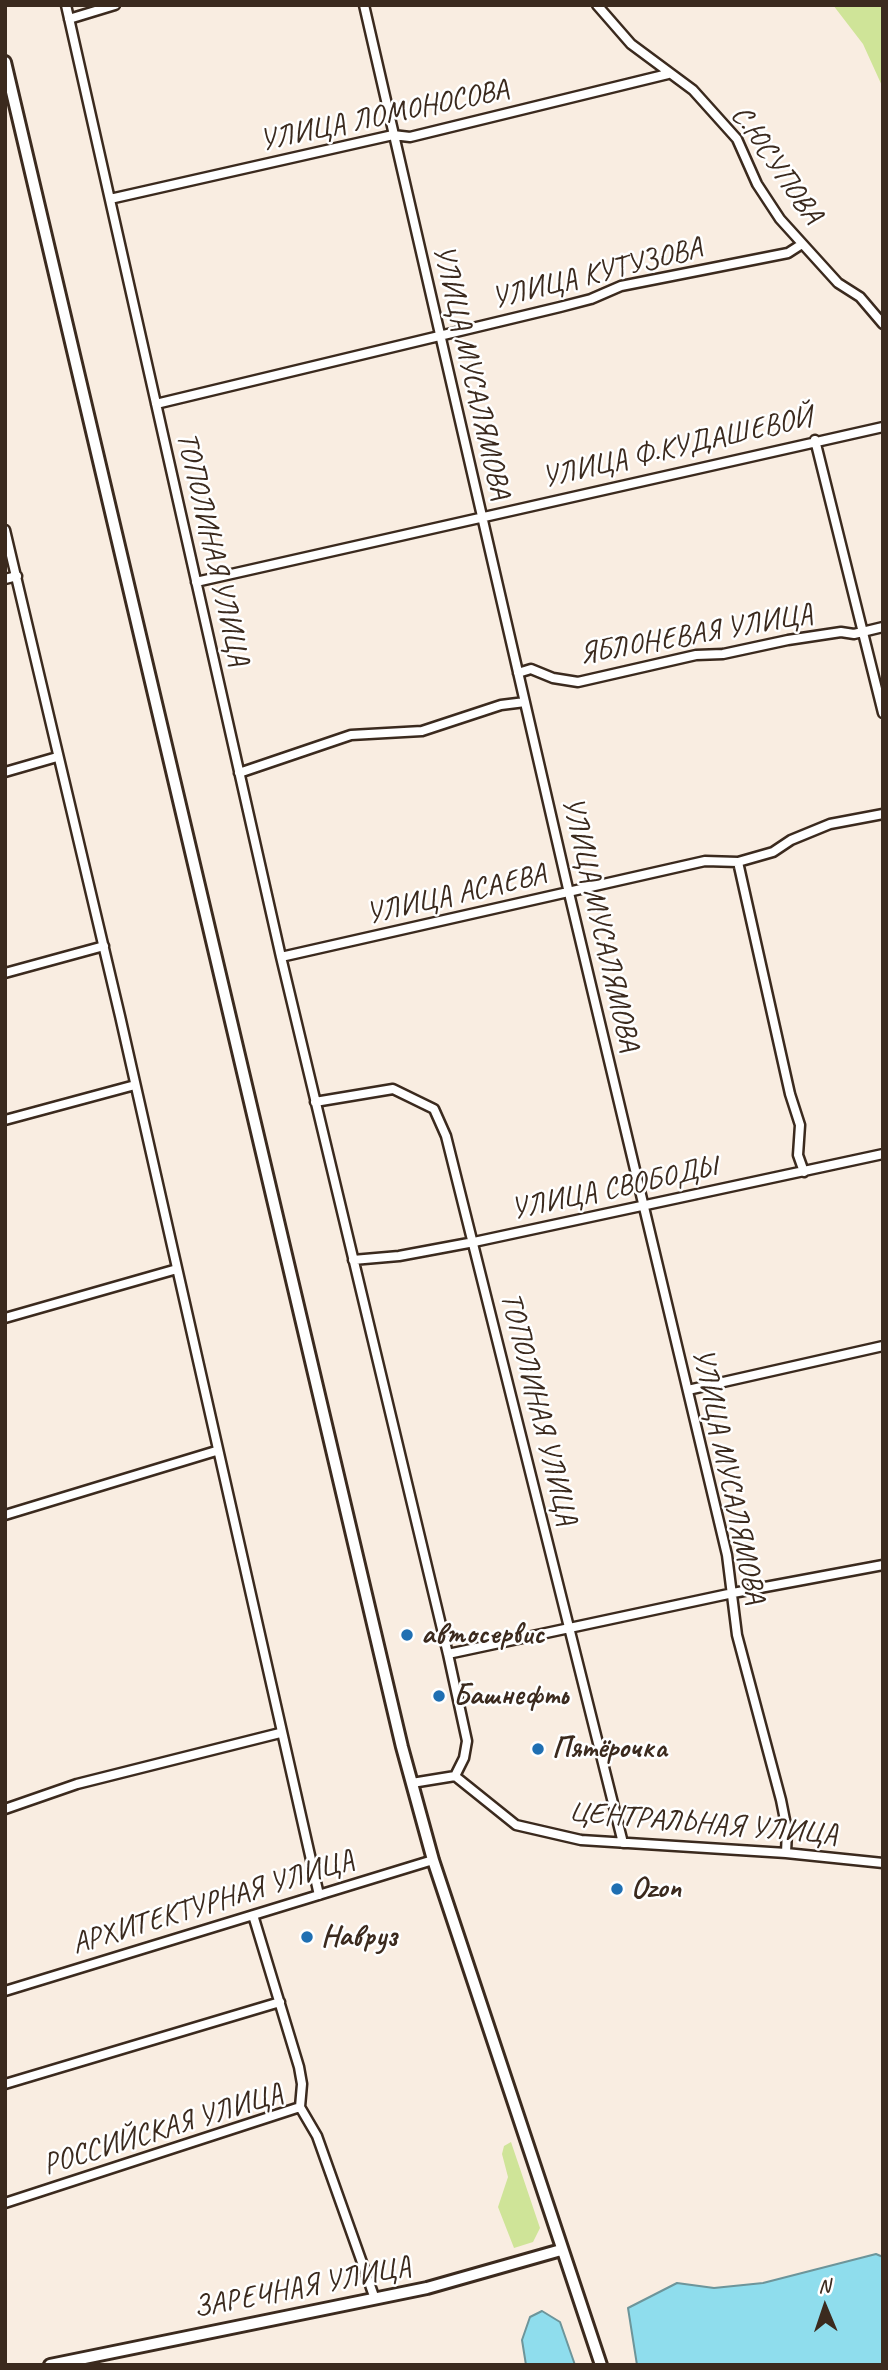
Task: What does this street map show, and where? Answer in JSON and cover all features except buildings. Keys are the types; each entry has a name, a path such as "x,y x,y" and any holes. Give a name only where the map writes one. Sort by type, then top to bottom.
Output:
{"main road":[{"path":"5,62 412,1783 433,1860 601,2365"},
{"name":"ЗАРЕЧНАЯ УЛИЦА","path":"50,2365 427,2288 561,2250"}],"street":[{"name":"ТОПОЛИНАЯ УЛИЦА","path":"66,5 281,957 448,1654 467,1741 464,1758 455,1776"},
{"path":"69,19 115,5"},
{"name":"УЛИЦА МУСАЛЯМОВА","path":"364,5 569,893 688,1390 733,1593 737,1635 781,1800 787,1830 786,1853"},
{"name":"С.ЮСУПОВА","path":"597,5 631,44 693,90 737,139 749,159 757,184 780,219 838,283 860,297 883,324"},
{"name":"УЛИЦА ЛОМОНОСОВА","path":"110,199 393,135 410,137 668,74"},
{"name":"УЛИЦА КУТУЗОВА","path":"156,404 591,299 621,286 788,253 802,244"},
{"name":"УЛИЦА Ф.КУДАШЕВОЙ","path":"196,582 815,440 883,427"},
{"path":"815,440 883,713"},
{"path":"5,530 104,946 216,1451 319,1895"},
{"path":"5,579 17,576"},
{"name":"ЯБЛОНЕВАЯ УЛИЦА","path":"518,673 531,669 553,678 578,682 696,654 723,654 883,627"},
{"path":"239,773 351,734 422,731 501,705 525,702"},
{"path":"5,772 57,757"},
{"name":"УЛИЦА АСАЕВА","path":"281,957 705,861 738,862 773,852 791,840 830,824 883,814"},
{"path":"738,862 787,1083 800,1125 798,1155 804,1172"},
{"path":"5,973 104,946"},
{"path":"5,1120 135,1085"},
{"name":"ТОПОЛИНАЯ УЛИЦА","path":"315,1102 393,1088 434,1109 446,1136 623,1843"},
{"name":"УЛИЦА СВОБОДЫ","path":"353,1260 399,1256 644,1208 883,1154"},
{"path":"5,1318 177,1269"},
{"path":"688,1390 883,1346"},
{"path":"5,1515 216,1451"},
{"path":"448,1654 733,1593 883,1565"},
{"path":"5,1809 76,1784 281,1734"},
{"path":"412,1783 455,1776"},
{"name":"ЦЕНТРАЛЬНАЯ УЛИЦА","path":"455,1776 516,1825 581,1840 786,1853 883,1863"},
{"name":"АРХИТЕКТУРНАЯ УЛИЦА","path":"5,1991 433,1860"},
{"path":"253,1915 299,2067 302,2084 300,2107"},
{"path":"5,2084 280,2002"},
{"name":"РОССИЙСКАЯ УЛИЦА","path":"5,2203 300,2107 317,2136 375,2299"}],"green space":[{"path":"833,5 883,5 883,88 863,44"},
{"path":"511,2142 540,2228 533,2242 514,2248 498,2207 508,2177 502,2154 504,2146"}],"water":[{"path":"876,2254 883,2257 883,2365 637,2365 628,2308 677,2283 714,2288 763,2283"},
{"path":"542,2311 560,2322 575,2365 526,2365 522,2340 530,2317"}],"place":[{"name":"автосервис","path":"407,1635"},
{"name":"Башнефть","path":"439,1696"},
{"name":"Пятёрочка","path":"538,1749"},
{"name":"Ozon","path":"617,1889"},
{"name":"Навруз","path":"307,1937"}]}
